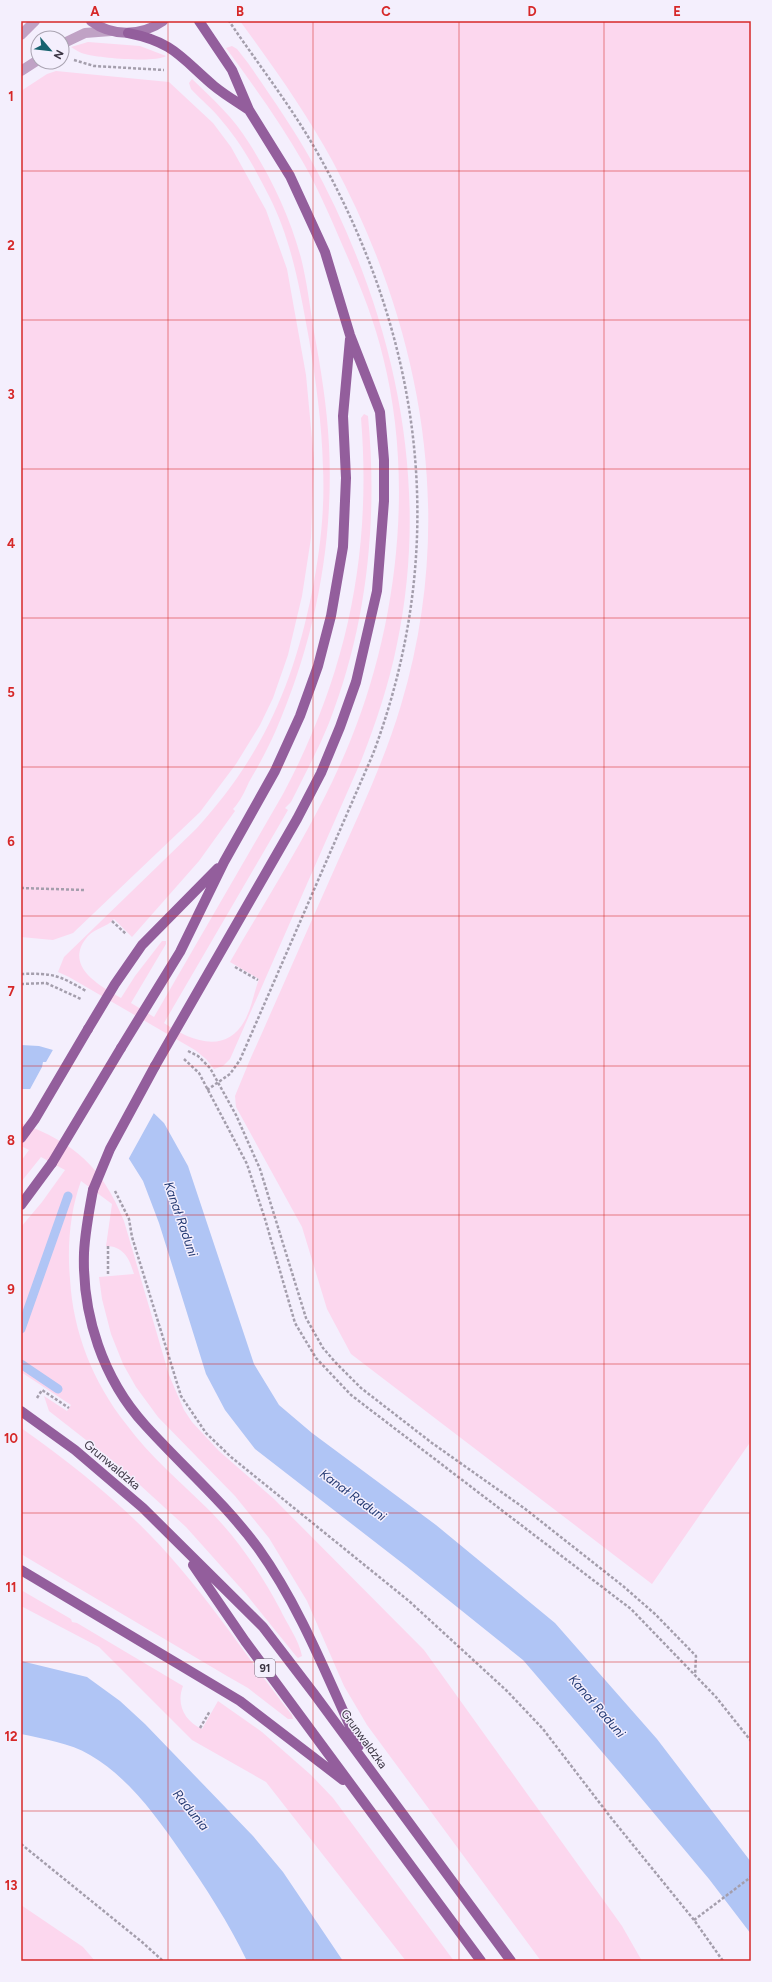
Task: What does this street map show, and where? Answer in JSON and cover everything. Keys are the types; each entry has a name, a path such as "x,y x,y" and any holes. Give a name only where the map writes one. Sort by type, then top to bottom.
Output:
{"main road":[{"path":"91,21 111,31 128,33 161,42 173,50 214,86 249,110"},
{"path":"128,33 143,31 163,21"},
{"path":"199,21 232,70 249,110 277,153 314,225 332,273 350,335 380,412 384,460 384,501 377,591 356,682 321,773 297,819 155,1066 110,1149 93,1190 84,1246 84,1284 89,1314 97,1343 109,1372 124,1399 144,1424 236,1520 278,1577 368,1766"},
{"path":"21,1205 52,1163 180,952 224,862 265,790 289,742 313,683 330,621 341,564 345,519 346,461 343,416 350,335"},
{"path":"21,1138 35,1119 115,984 142,945 224,862"},
{"name":"Grunwaldzka","path":"23,1412 111,1480 180,1545 263,1627 368,1766 511,1961"},
{"name":"Grunwaldzka","path":"180,1545 245,1641 482,1961"},
{"path":"21,1570 240,1701 354,1788"}],"street":[{"path":"21,35 35,21"},
{"path":"70,40 85,33 111,31"},
{"path":"21,71 30,65"}],"path":[{"path":"21,888 84,890"},
{"path":"112,921 128,935"},
{"path":"233,966 258,980"},
{"path":"21,974 52,974 67,980 86,991"},
{"path":"21,984 46,983 82,999"},
{"path":"188,1051 198,1056 210,1068 252,1148 260,1169 306,1318 323,1348 361,1388 432,1443 524,1508 655,1614 696,1656 695,1676"},
{"path":"184,1059 199,1073 247,1164 265,1219 295,1322 316,1358 351,1395 631,1609 737,1722 751,1741"},
{"path":"112,1187 129,1219 132,1237 181,1396 206,1433 231,1457 409,1602 507,1691 543,1729 612,1819 694,1920 724,1961"},
{"path":"108,1246 108,1274"},
{"path":"23,1412 42,1390 69,1408"},
{"path":"200,1728 210,1711"},
{"path":"21,1844 142,1942 163,1961"},
{"path":"694,1920 751,1877"}],"shaded area":[{"path":"240,21 751,21 751,1441 652,1584 351,1354 327,1309 302,1227 236,1107 235,1096 249,1062 372,784 395,725 418,635 427,565 428,496 422,427 409,359 389,292 364,226 333,162 312,125 277,72"},
{"path":"88,42 140,46 166,56 151,59 139,59 92,56 83,54 71,47"},
{"path":"232,46 237,49 248,63 304,147 339,216 364,274 383,334 398,395 407,457 410,519 407,582 397,644 386,689 372,732 361,761 230,1059 223,1066 214,1069 206,1059 195,1050 58,972 64,957 197,828 240,774 272,718 284,689 304,626 317,562 323,499 320,419 309,339 294,266 284,230 259,176 229,129 215,112 191,89 189,83 192,79 230,117 249,143 280,199 297,243 307,285 325,402 329,445 330,482 325,555 311,626 301,661 290,696 276,730 242,796 233,809 235,811 199,861 132,937 114,919 91,933 81,947 79,957 81,966 87,974 94,981 121,998 135,976 162,941 166,941 166,944 131,1003 154,1017 283,794 305,749 324,704 339,658 350,612 358,565 362,517 363,468 361,418 364,414 368,416 371,455 371,494 370,533 361,611 353,649 342,686 320,743 291,802 285,808 288,810 164,1023 185,1035 207,1041 218,1041 228,1038 237,1031 245,1020 259,979 230,962 310,825 339,768 351,739 367,694 380,648 390,599 396,550 399,501 398,452 392,404 380,344 368,307 322,198 295,149 276,119 226,48"},
{"path":"56,71 169,82 213,123 231,147 266,210 287,269 306,375 314,460 311,538 302,596 288,655 273,698 260,725 236,764 200,812 73,933 53,940 21,937 21,91 47,74"},
{"path":"21,1123 57,1139 72,1149 96,1172 106,1186 124,1221 169,1375 184,1410 192,1422 219,1451 274,1499 424,1650 622,1926 642,1961 541,1961 367,1725 344,1686 307,1601 269,1538 235,1496 158,1417 136,1387 123,1364 111,1334 102,1299 99,1277 134,1274 127,1257 121,1250 112,1246 106,1246 112,1204 81,1181 74,1204 70,1229 70,1279 75,1318 80,1337 95,1374 114,1408 145,1448 212,1513 241,1547 273,1596 296,1638 302,1656 298,1658 296,1656 246,1594 186,1527 118,1465 49,1411 44,1396 67,1411 71,1405 21,1372 21,1227 42,1202 65,1170 41,1157 21,1182 21,1161 29,1150 21,1146"},
{"path":"21,1428 64,1459 105,1493 163,1548 209,1604 292,1715 293,1719 288,1719 248,1688 21,1554"},
{"path":"21,1590 71,1619 72,1622 77,1623 183,1686 180,1699 181,1705 186,1717 196,1726 202,1729 218,1701 262,1732 311,1775 333,1798 454,1961 406,1961 266,1782 192,1740 99,1647 21,1606"},
{"path":"21,1905 83,1947 95,1961 21,1961"}],"water":[{"name":"Kanał Raduni","path":"21,1045 39,1046 74,1056 135,1095 164,1123 188,1166 254,1364 279,1405 312,1433 436,1525 555,1623 657,1739 751,1862 751,1934 709,1879 523,1660 406,1566 255,1449 225,1410 206,1374 159,1223 143,1181 121,1146 102,1125 60,1099 32,1089 21,1089"},
{"name":"Radunia","path":"21,1661 87,1677 120,1701 145,1724 253,1836 283,1872 343,1961 247,1961 208,1892 172,1838 129,1786 104,1764 74,1747 21,1734"}],"pier":[{"path":"54,1048 74,1054 108,1072 137,1093 155,1111 128,1160 119,1147 101,1127 59,1100 29,1091 42,1067 43,1062 46,1062"}],"waterway":[{"path":"21,1329 68,1196"},
{"path":"21,1364 58,1389"}]}
